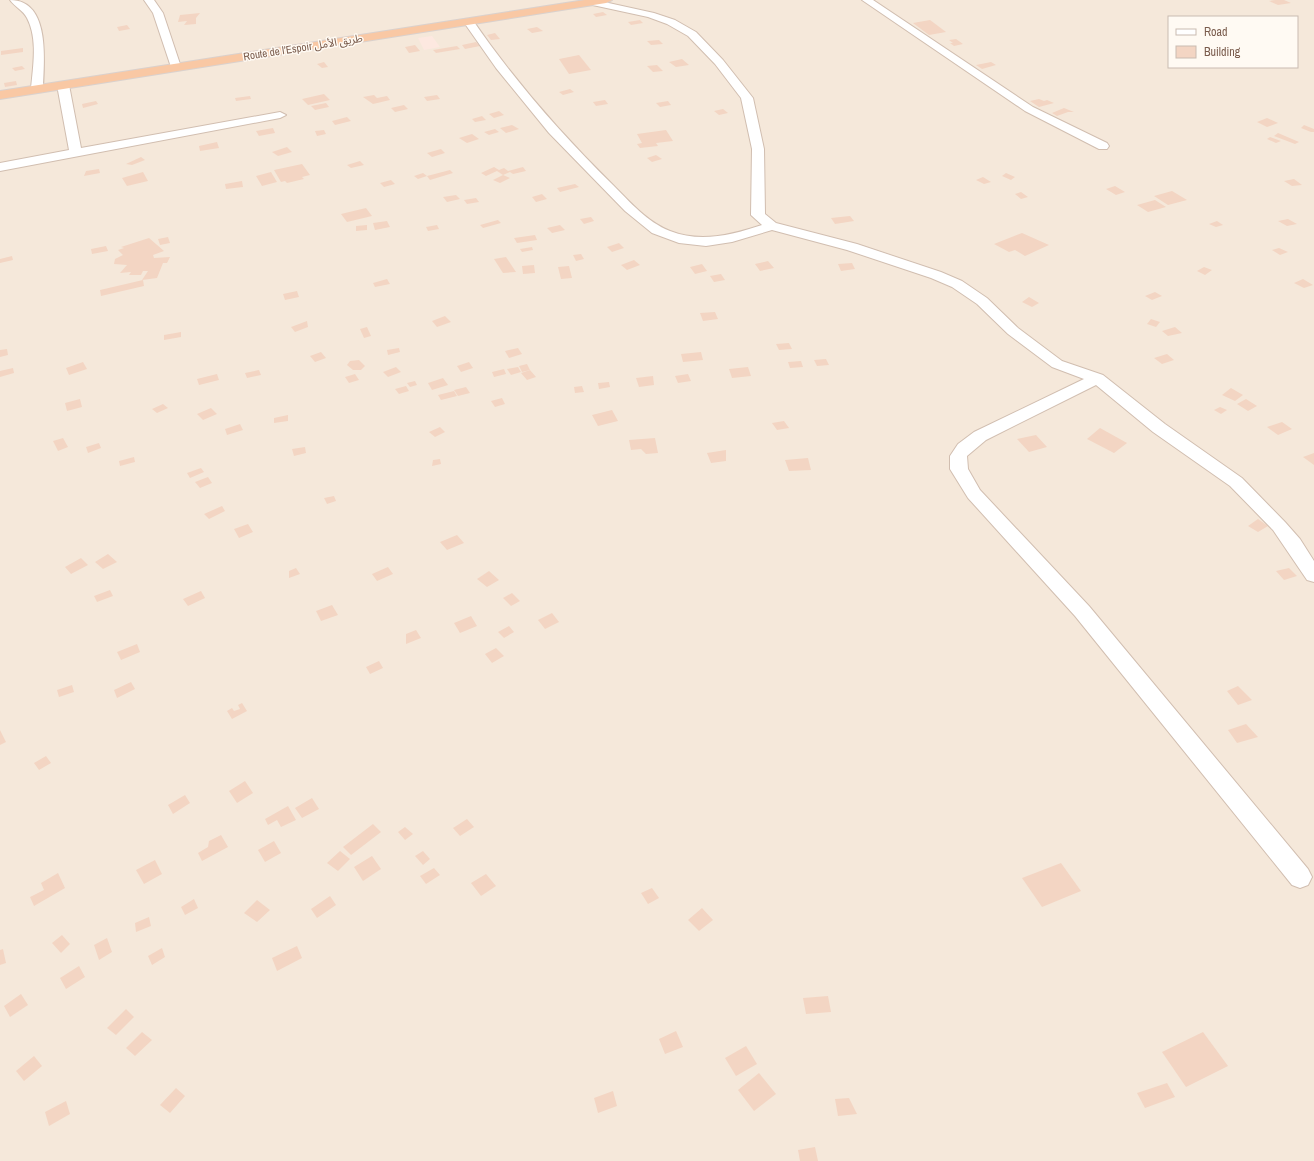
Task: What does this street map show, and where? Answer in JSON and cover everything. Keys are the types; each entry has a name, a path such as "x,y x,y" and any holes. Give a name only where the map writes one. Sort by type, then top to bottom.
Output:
{"highway":[{"name":"Route de l’Espoir طريق الأمل","path":"0,95 606,0"}],"street":[{"path":"15,0 26,8 35,22 39,52 37,89"},
{"path":"149,0 158,13 176,67"},
{"path":"867,0 1029,109 1102,146"},
{"path":"592,2 651,15 672,22 692,34 719,62 747,98 758,149 758,215 771,226 852,247 936,275 957,284 982,301 1013,331 1057,364 1097,378 1158,428 1236,482 1278,526 1293,544 1314,575"},
{"path":"468,21 486,48 526,98 582,162 645,223 664,234 702,242 738,238 771,226"},
{"path":"63,85 76,153"},
{"path":"0,167 280,115"},
{"path":"1097,378 980,436 964,448 958,456 959,469 974,494 1082,611 1300,877"}],"shaded area":[{"path":"0,0 1314,0 1314,1161 0,1161"},
{"path":"432,36 440,47 424,50 418,38"}],"building":[{"path":"1284,0 1291,3 1278,5 1269,1"},
{"path":"603,12 607,15 596,17 593,14"},
{"path":"200,13 196,18 196,24 184,25 187,21 178,22 180,15"},
{"path":"640,20 643,23 631,25 628,22"},
{"path":"930,20 946,32 929,35 913,23"},
{"path":"127,25 130,29 119,31 117,27"},
{"path":"537,27 543,31 532,33 527,29"},
{"path":"495,33 500,39 491,40 487,35"},
{"path":"956,39 963,44 954,46 950,43 953,43 949,40"},
{"path":"659,40 663,44 651,45 647,41"},
{"path":"476,42 480,46 465,49 462,45"},
{"path":"415,45 420,51 409,53 405,47"},
{"path":"457,46 460,49 436,53 433,50"},
{"path":"23,48 23,52 1,55 1,51"},
{"path":"579,55 591,70 569,74 559,59"},
{"path":"682,59 689,65 676,67 669,62"},
{"path":"324,62 328,67 322,68 317,64"},
{"path":"991,62 996,65 982,69 976,65"},
{"path":"657,65 663,71 653,72 647,66"},
{"path":"22,66 25,69 15,71 12,68"},
{"path":"16,81 17,85 5,87 4,83"},
{"path":"570,89 574,92 563,95 559,92"},
{"path":"324,94 330,100 308,105 302,99"},
{"path":"374,95 377,98 387,96 390,100 373,104 363,97"},
{"path":"437,95 440,99 427,101 424,97"},
{"path":"250,96 251,99 236,101 235,98"},
{"path":"1039,99 1054,103 1039,107 1030,101"},
{"path":"605,100 608,104 596,106 593,102"},
{"path":"96,101 98,104 83,108 82,104"},
{"path":"668,101 671,105 660,107 656,103"},
{"path":"326,103 329,107 315,110 311,106"},
{"path":"404,105 408,109 395,112 391,108"},
{"path":"1064,108 1074,112 1068,112 1057,116 1052,113"},
{"path":"723,109 728,113 719,115 714,111"},
{"path":"499,111 504,115 494,118 489,114"},
{"path":"482,116 486,120 475,122 472,119"},
{"path":"347,117 351,121 335,125 332,121"},
{"path":"1267,118 1278,123 1267,127 1257,122"},
{"path":"512,125 519,129 506,133 500,128"},
{"path":"1304,125 1314,129 1314,132 1301,128"},
{"path":"273,128 275,133 259,136 256,131"},
{"path":"495,129 499,132 489,135 484,132"},
{"path":"324,130 326,134 317,136 315,131"},
{"path":"666,130 673,141 656,143 658,146 640,148 637,144 642,143 637,134"},
{"path":"1278,133 1299,142 1295,144 1274,136"},
{"path":"472,134 479,139 467,143 459,138"},
{"path":"1270,137 1281,141 1276,143 1267,139"},
{"path":"217,142 219,148 200,151 199,146"},
{"path":"287,147 292,152 278,156 272,152"},
{"path":"441,149 445,153 432,157 427,153"},
{"path":"656,155 662,159 652,162 647,158"},
{"path":"141,157 145,160 132,165 126,164"},
{"path":"360,161 364,165 351,168 347,165"},
{"path":"302,164 310,175 302,177 304,179 287,183 285,181 281,182 274,170"},
{"path":"494,167 499,170 504,168 508,171 523,167 526,171 513,174 510,172 503,175 497,171 486,176 481,173"},
{"path":"99,169 100,173 84,176 86,171"},
{"path":"450,170 453,173 430,180 427,176"},
{"path":"143,172 148,181 127,186 122,178"},
{"path":"271,172 277,182 262,186 256,176"},
{"path":"423,173 427,176 418,179 414,176"},
{"path":"1006,173 1015,177 1011,180 1002,176"},
{"path":"503,175 510,178 500,183 493,180"},
{"path":"983,177 991,182 984,184 976,180"},
{"path":"1294,179 1302,185 1292,186 1284,181"},
{"path":"391,180 395,184 384,187 380,183"},
{"path":"242,181 243,187 226,189 225,184"},
{"path":"575,184 579,187 560,192 557,188"},
{"path":"1115,186 1125,192 1116,195 1106,189"},
{"path":"1172,191 1187,200 1168,205 1154,196"},
{"path":"1021,192 1028,197 1021,199 1015,194"},
{"path":"542,194 547,199 536,202 532,197"},
{"path":"456,195 460,199 447,202 443,197"},
{"path":"476,198 479,202 467,204 464,200"},
{"path":"1155,200 1166,207 1148,212 1137,205"},
{"path":"366,208 372,216 347,222 341,214"},
{"path":"850,216 854,221 835,224 831,218"},
{"path":"591,217 594,221 584,224 580,219"},
{"path":"1288,219 1297,224 1287,226 1278,221"},
{"path":"498,220 501,223 483,228 480,225"},
{"path":"387,221 390,227 375,230 373,223"},
{"path":"1217,221 1223,225 1216,227 1209,224"},
{"path":"367,225 367,230 356,231 356,226"},
{"path":"437,225 439,229 428,231 426,227"},
{"path":"560,225 565,230 552,233 547,228"},
{"path":"1022,233 1049,245 1025,256 1015,250 1009,252 994,244"},
{"path":"535,235 537,240 517,243 514,238"},
{"path":"168,237 170,243 160,245 158,239"},
{"path":"149,238 164,251 153,255 154,258 170,257 167,263 163,263 157,278 142,280 148,271 143,271 141,275 129,275 131,272 120,273 127,265 114,264 115,259 123,255 118,250 124,248 121,247"},
{"path":"619,243 624,248 612,252 607,247"},
{"path":"106,246 108,251 92,254 91,249"},
{"path":"532,247 533,250 522,252 520,249"},
{"path":"1279,248 1288,252 1280,255 1272,250"},
{"path":"581,254 584,259 576,261 573,255"},
{"path":"12,256 13,260 0,263 0,259"},
{"path":"506,257 516,272 503,273 494,259"},
{"path":"634,260 640,265 627,270 621,265"},
{"path":"768,261 774,268 760,271 755,264"},
{"path":"852,263 855,269 841,271 838,264"},
{"path":"702,264 707,271 695,274 690,267"},
{"path":"534,265 535,273 523,274 522,266"},
{"path":"569,266 572,278 561,279 558,267"},
{"path":"1204,267 1212,270 1205,275 1197,271"},
{"path":"721,274 725,280 714,282 710,276"},
{"path":"387,279 390,284 375,287 373,283"},
{"path":"1303,279 1313,285 1304,288 1294,283"},
{"path":"143,280 144,286 101,296 100,290"},
{"path":"297,291 299,297 285,300 283,294"},
{"path":"1155,292 1162,296 1152,300 1145,296"},
{"path":"1029,297 1039,303 1032,307 1022,302"},
{"path":"715,312 718,319 703,321 700,313"},
{"path":"445,316 451,322 437,327 432,321"},
{"path":"1151,319 1160,322 1156,327 1147,324"},
{"path":"307,321 308,327 295,332 291,327"},
{"path":"367,327 371,336 364,338 360,329"},
{"path":"1175,327 1182,333 1168,336 1162,331"},
{"path":"181,332 181,337 164,340 164,335"},
{"path":"789,343 792,349 779,350 776,344"},
{"path":"399,348 400,352 388,355 387,350"},
{"path":"518,348 522,354 509,358 505,351"},
{"path":"7,349 8,355 0,357 0,350"},
{"path":"321,352 326,358 315,362 310,356"},
{"path":"701,352 703,360 683,362 681,354"},
{"path":"1167,354 1174,360 1162,364 1154,358"},
{"path":"826,359 829,365 817,366 814,360"},
{"path":"359,360 365,366 361,370 353,370 347,365 350,361"},
{"path":"801,361 803,367 790,368 788,362"},
{"path":"83,362 87,369 69,375 66,368"},
{"path":"469,362 473,368 461,372 457,366"},
{"path":"527,364 530,370 522,372 519,366"},
{"path":"396,367 401,372 388,377 383,372"},
{"path":"518,367 521,372 511,375 507,369"},
{"path":"748,367 751,376 732,378 729,369"},
{"path":"13,368 14,373 0,377 0,371"},
{"path":"504,369 506,374 494,377 492,372"},
{"path":"259,370 261,375 247,378 245,373"},
{"path":"530,370 536,377 527,380 521,373"},
{"path":"217,374 219,380 199,385 197,379"},
{"path":"355,374 359,380 349,383 345,377"},
{"path":"688,374 691,381 678,383 675,376"},
{"path":"653,376 654,385 639,387 636,378"},
{"path":"443,378 448,385 432,390 428,383"},
{"path":"415,381 417,385 410,387 407,383"},
{"path":"609,382 610,387 599,389 598,383"},
{"path":"406,386 409,391 399,394 395,389"},
{"path":"582,386 584,392 575,393 574,387"},
{"path":"466,387 470,393 458,396 454,390"},
{"path":"1231,388 1243,395 1235,401 1222,395"},
{"path":"454,391 457,396 441,400 438,395"},
{"path":"502,398 505,404 495,407 491,401"},
{"path":"80,399 82,407 67,411 65,403"},
{"path":"1246,399 1257,406 1248,411 1237,404"},
{"path":"163,404 168,408 157,413 152,409"},
{"path":"1220,407 1227,410 1221,414 1214,410"},
{"path":"211,408 217,414 203,420 197,414"},
{"path":"612,410 618,421 598,426 592,415"},
{"path":"288,415 288,421 274,423 274,418"},
{"path":"784,421 789,428 777,430 772,423"},
{"path":"1282,422 1292,429 1278,435 1267,427"},
{"path":"240,424 243,430 227,435 225,429"},
{"path":"440,427 445,432 435,437 429,432"},
{"path":"1100,428 1127,443 1114,453 1087,439"},
{"path":"1036,435 1047,447 1029,452 1017,439"},
{"path":"63,438 68,447 58,451 53,441"},
{"path":"655,438 658,453 646,454 641,449 631,450 629,440"},
{"path":"99,443 101,448 88,453 86,447"},
{"path":"305,447 306,453 294,456 292,449"},
{"path":"726,450 726,461 711,463 707,453"},
{"path":"1314,453 1314,465 1303,457"},
{"path":"134,457 135,462 120,466 119,461"},
{"path":"808,458 811,470 789,471 785,460"},
{"path":"440,459 441,464 432,466 433,460"},
{"path":"201,468 204,472 190,478 187,473"},
{"path":"208,477 212,483 200,488 195,482"},
{"path":"334,496 336,501 327,504 324,498"},
{"path":"222,506 225,511 209,519 204,514"},
{"path":"1258,519 1268,526 1258,532 1248,526"},
{"path":"248,524 253,532 239,538 234,529"},
{"path":"457,535 464,543 447,550 440,542"},
{"path":"108,554 117,562 103,569 95,562"},
{"path":"81,558 88,565 71,574 65,567"},
{"path":"388,567 393,574 377,581 372,574"},
{"path":"296,568 300,574 289,578 289,571"},
{"path":"1289,568 1297,576 1284,580 1276,571"},
{"path":"489,571 499,580 487,587 477,579"},
{"path":"110,590 113,596 97,602 94,596"},
{"path":"201,591 205,598 188,606 183,599"},
{"path":"512,593 520,601 511,606 503,598"},
{"path":"332,605 338,615 321,621 316,611"},
{"path":"552,613 559,622 545,629 538,620"},
{"path":"471,616 477,626 460,633 454,623"},
{"path":"509,626 514,632 504,638 498,632"},
{"path":"416,630 421,638 406,644 406,634"},
{"path":"137,644 140,652 121,660 117,652"},
{"path":"496,648 504,656 492,663 485,654"},
{"path":"379,661 383,668 370,674 366,667"},
{"path":"131,682 135,689 117,698 114,690"},
{"path":"72,685 74,692 59,697 57,690"},
{"path":"1238,686 1252,700 1238,705 1227,691"},
{"path":"242,703 247,711 232,719 227,711 232,708 234,711 240,709 238,705"},
{"path":"1246,724 1258,737 1237,743 1228,730"},
{"path":"0,730 6,742 0,745"},
{"path":"46,756 51,763 39,770 34,763"},
{"path":"245,781 253,793 237,803 229,791"},
{"path":"185,795 190,803 173,814 168,805"},
{"path":"312,798 319,809 302,818 295,808"},
{"path":"288,806 296,820 281,827 277,820 268,825 265,819"},
{"path":"467,819 474,827 460,836 453,828"},
{"path":"373,824 381,832 351,855 343,847"},
{"path":"405,827 413,834 405,840 398,832"},
{"path":"221,835 228,847 202,861 198,853 208,847 209,841"},
{"path":"274,841 281,853 265,862 258,850"},
{"path":"340,851 350,859 338,871 327,863"},
{"path":"423,851 430,859 423,865 415,856"},
{"path":"372,856 381,869 363,881 354,867"},
{"path":"155,860 162,874 144,884 136,870"},
{"path":"1061,863 1081,891 1042,907 1022,878"},
{"path":"434,868 440,875 426,884 420,876"},
{"path":"58,873 65,888 34,906 30,897 44,890 41,883"},
{"path":"486,874 496,886 481,896 471,883"},
{"path":"652,888 659,898 648,904 641,893"},
{"path":"330,896 336,905 317,918 311,909"},
{"path":"194,899 198,908 185,915 181,907"},
{"path":"257,900 270,910 257,922 244,913"},
{"path":"702,908 713,920 699,931 688,920"},
{"path":"149,917 151,926 136,932 135,923"},
{"path":"62,935 70,944 61,953 52,943"},
{"path":"107,938 112,952 99,960 94,945"},
{"path":"297,946 302,958 277,971 272,958"},
{"path":"162,948 165,957 152,965 148,956"},
{"path":"3,949 6,963 0,965 0,950"},
{"path":"79,966 85,977 66,989 60,978"},
{"path":"21,994 28,1005 10,1017 4,1006"},
{"path":"828,996 831,1012 806,1014 803,998"},
{"path":"126,1009 134,1017 116,1035 107,1028"},
{"path":"676,1031 683,1047 665,1054 659,1039"},
{"path":"142,1032 152,1040 135,1056 126,1048"},
{"path":"1203,1032 1228,1066 1186,1087 1162,1052"},
{"path":"746,1046 757,1064 736,1076 725,1058"},
{"path":"34,1056 42,1066 24,1081 16,1071"},
{"path":"759,1073 776,1094 754,1111 738,1090"},
{"path":"1167,1083 1175,1097 1145,1108 1137,1093"},
{"path":"176,1088 185,1096 170,1113 160,1105"},
{"path":"613,1091 617,1106 598,1113 594,1098"},
{"path":"849,1098 857,1114 838,1116 835,1099"},
{"path":"66,1101 70,1114 49,1126 45,1112"},
{"path":"815,1147 818,1161 800,1161 798,1150"}]}
